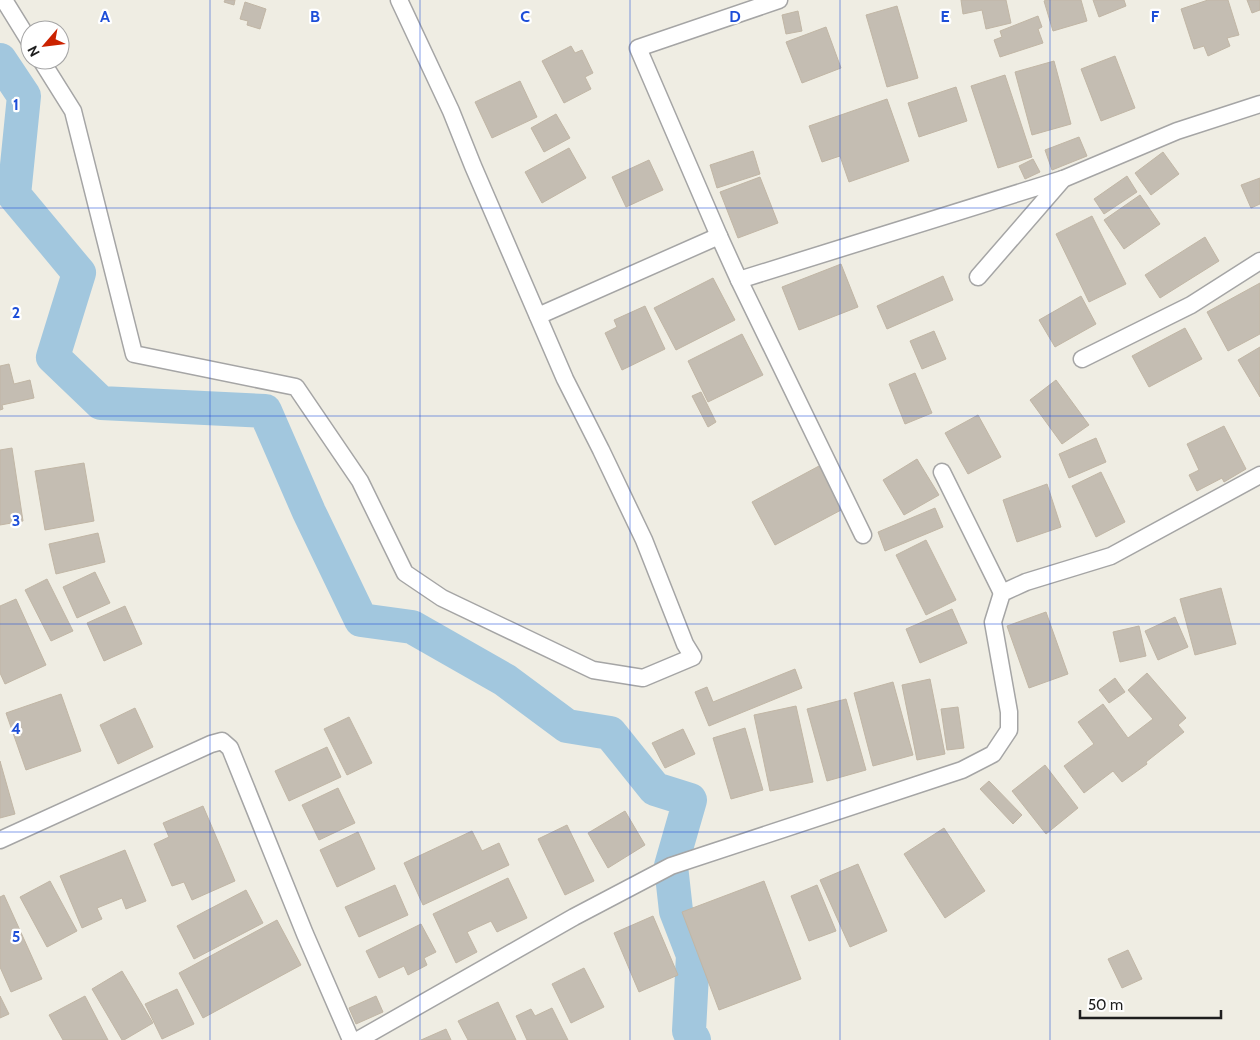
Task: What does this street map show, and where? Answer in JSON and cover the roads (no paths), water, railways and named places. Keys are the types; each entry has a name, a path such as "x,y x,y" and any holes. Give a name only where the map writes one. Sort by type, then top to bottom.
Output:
{"street":[{"path":"4,0 20,26"},
{"path":"47,70 73,112 134,354 296,387 360,481 405,573 442,598 593,670 642,678 693,657 685,644 644,540 602,450 565,379 451,111 399,0"},
{"path":"779,0 638,48 739,280 863,535"},
{"path":"739,280 1063,179 1177,131 1260,104"},
{"path":"978,277 1063,179"},
{"path":"538,316 719,236"},
{"path":"1082,359 1191,305 1260,261"},
{"path":"358,1040 574,917 671,866 962,770 993,754 1009,730 1009,712 993,622 1002,593 942,472"},
{"path":"1002,593 1026,582 1111,556 1260,476"},
{"path":"0,840 211,744 222,741 230,748 305,934 351,1040"}],"waterway":[{"path":"0,60 24,96 14,195 79,273 53,357 101,403 265,411 309,512 361,620 412,627 505,680 567,726 610,733 655,789 690,800 671,866 676,911 693,955 689,1031 694,1040"}]}
